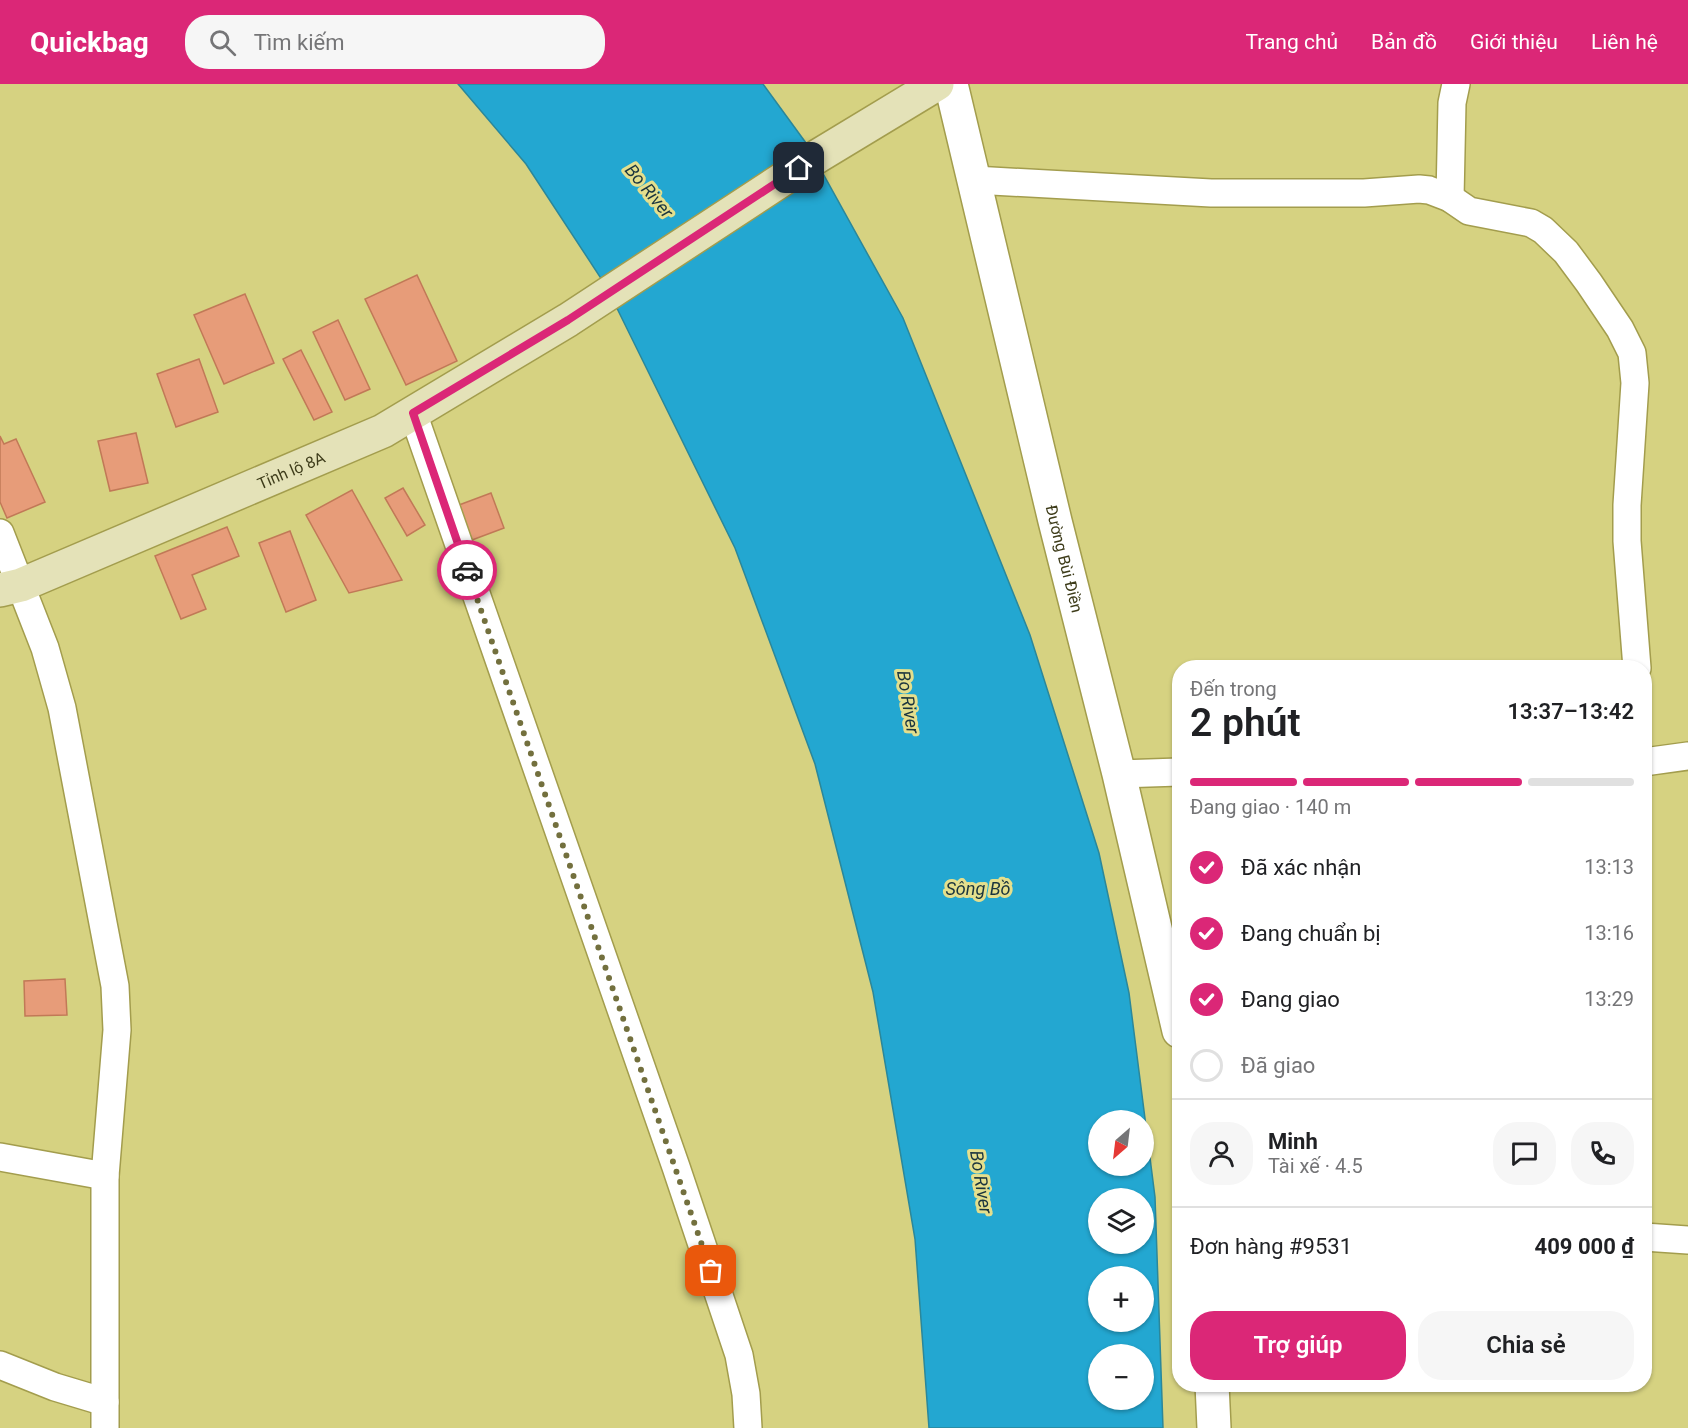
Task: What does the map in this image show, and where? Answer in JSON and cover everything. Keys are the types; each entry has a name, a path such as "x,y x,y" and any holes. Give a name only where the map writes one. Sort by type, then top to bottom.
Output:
{"main road":[{"name":"Tỉnh lộ 8A","path":"10,587 383,431 568,320 818,156 937,84"}],"street":[{"name":"Đường Bùi Điền","path":"951,84 1172,1001"},
{"path":"1450,198 1452,103 1456,84"},
{"path":"974,180 1211,193 1364,194 1419,189 1429,190 1450,198 1469,211 1531,223 1544,230 1566,252 1620,329 1630,347 1635,369 1627,541 1636,660"},
{"path":"413,413 676,1167 739,1355 746,1394 748,1428"},
{"path":"0,533 10,587 45,648 62,708 115,986 117,1030 105,1176 105,1415 55,1387 0,1365"},
{"path":"1652,755 1688,756"},
{"path":"1119,774 1172,772"},
{"path":"0,1157 105,1176"},
{"path":"1652,1238 1688,1240"},
{"path":"1212,1392 1214,1428"}],"water":[{"name":"Sông Bồ","path":"458,84 763,84 806,143 903,318 1030,635 1099,853 1129,993 1144,1110 1088,1110 1088,1176 1152,1176 1154,1188 1088,1188 1088,1254 1154,1254 1154,1189 1163,1428 929,1428 915,1239 873,992 815,764 735,548 606,286 526,164"}],"building":[{"path":"417,275 457,361 406,385 365,299"},
{"path":"245,294 274,363 224,384 194,315"},
{"path":"338,320 370,389 345,400 313,332"},
{"path":"301,350 332,412 314,420 283,359"},
{"path":"199,359 218,412 176,427 157,374"},
{"path":"136,433 148,483 110,491 98,441"},
{"path":"0,436 4,444 16,439 45,502 7,518 0,502"},
{"path":"403,488 425,525 407,536 385,498"},
{"path":"352,490 402,580 349,593 306,515"},
{"path":"491,493 504,528 472,540 459,505"},
{"path":"227,527 239,556 192,575 206,609 181,619 155,556"},
{"path":"290,531 316,600 286,612 259,543"},
{"path":"65,979 67,1015 25,1016 24,981"}],"way so far":[{"path":"467,570 711,1271"}],"route":[{"path":"467,570 413,413 568,320 799,168"}],"water label":[{"name":"Bo River","path":"649,191"},
{"name":"Bo River","path":"908,702"},
{"name":"Bo River","path":"981,1182"}]}
